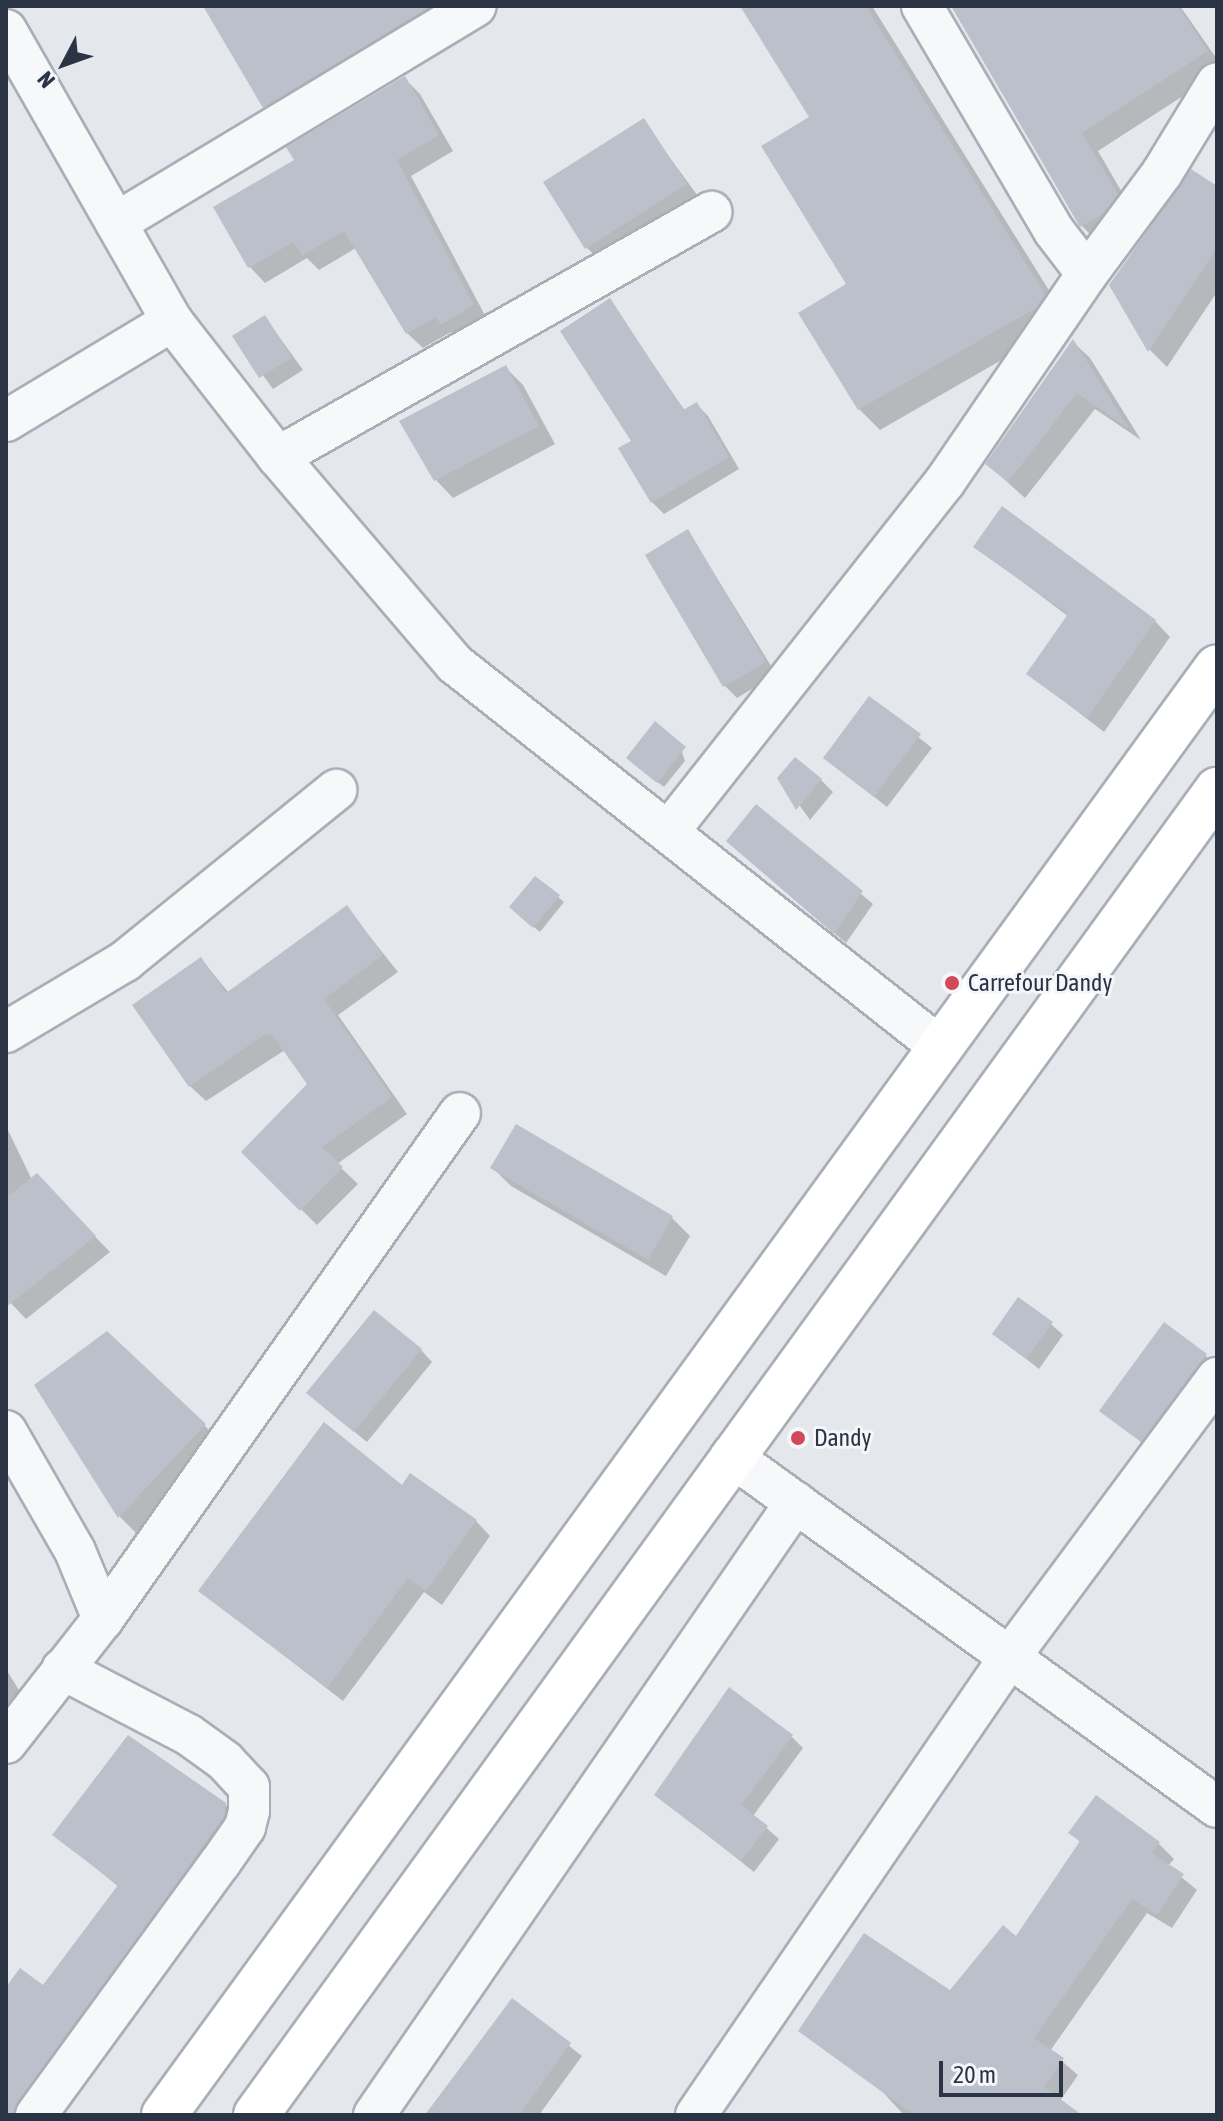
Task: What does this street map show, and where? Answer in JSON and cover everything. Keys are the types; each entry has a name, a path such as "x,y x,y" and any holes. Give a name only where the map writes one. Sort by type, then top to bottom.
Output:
{"main road":[{"path":"164,2115 1217,667"},
{"path":"256,2115 1217,790"}],"street":[{"path":"116,223 476,6"},
{"path":"922,6 1054,231 1087,274"},
{"path":"6,30 172,321 278,457 455,664 940,1047"},
{"path":"669,831 944,483 1087,274 1162,173 1217,83"},
{"path":"278,457 711,212"},
{"path":"6,421 172,321"},
{"path":"6,1032 125,961 336,790"},
{"path":"6,1743 103,1619 460,1113"},
{"path":"696,2115 1009,1658 1217,1378"},
{"path":"6,1431 75,1551 103,1619"},
{"path":"731,1456 1217,1807"},
{"path":"374,2115 796,1502"},
{"path":"36,2115 220,1863 245,1827 249,1811 249,1787 225,1761 189,1735 62,1669"}],"building":[{"path":"203,6 431,6 263,108"},
{"path":"740,6 866,6 1045,294 1036,308 858,410 798,313 846,284 761,146 809,117"},
{"path":"951,6 1178,6 1208,51 1082,133 1118,194 1104,213 1080,227"},
{"path":"405,76 439,135 397,160 474,305 441,325 436,317 406,334 344,231 302,256 294,242 248,268 213,207 294,160 286,147"},
{"path":"644,118 687,184 585,249 543,182"},
{"path":"1191,169 1217,186 1217,248 1148,352 1109,285"},
{"path":"610,298 683,410 697,402 729,457 651,503 618,448 631,441 560,331"},
{"path":"265,315 292,358 259,378 232,336"},
{"path":"1073,339 1129,429 1077,393 1008,482 985,464"},
{"path":"506,365 539,426 434,481 399,421"},
{"path":"1002,506 1156,620 1087,718 1026,674 1068,614 973,547"},
{"path":"688,529 766,662 723,687 645,555"},
{"path":"869,696 921,734 874,797 823,758"},
{"path":"655,721 686,747 657,783 626,758"},
{"path":"795,757 822,779 796,810 777,778"},
{"path":"756,804 863,891 834,934 726,841"},
{"path":"535,876 560,895 533,928 509,907"},
{"path":"347,905 383,955 324,999 392,1097 322,1147 343,1167 300,1211 241,1152 307,1084 273,1036 265,1034 189,1087 132,1005 201,957 226,993"},
{"path":"516,1124 673,1216 648,1260 490,1168"},
{"path":"37,1173 96,1236 6,1307 6,1198"},
{"path":"1018,1297 1053,1322 1026,1359 992,1334"},
{"path":"374,1310 422,1349 354,1432 306,1393"},
{"path":"1164,1322 1207,1354 1141,1442 1099,1411"},
{"path":"107,1331 206,1424 118,1518 34,1385"},
{"path":"324,1422 402,1485 410,1473 477,1520 426,1591 408,1578 327,1688 198,1591"},
{"path":"729,1687 793,1735 741,1805 768,1826 741,1861 654,1795"},
{"path":"128,1735 226,1803 224,1817 13,2113 6,2115 6,1987 20,1968 43,1985 118,1885 52,1835"},
{"path":"1096,1795 1160,1842 1152,1853 1184,1874 1157,1915 1132,1899 1034,2038 1064,2058 1044,2087 1082,2115 914,2115 798,2031 864,1933 950,1990 1003,1925 1016,1936 1080,1841 1068,1833"},
{"path":"512,1998 571,2043 519,2115 425,2115"}],"place":[{"name":"Carrefour Dandy","path":"952,983"},
{"name":"Dandy","path":"798,1438"}]}
